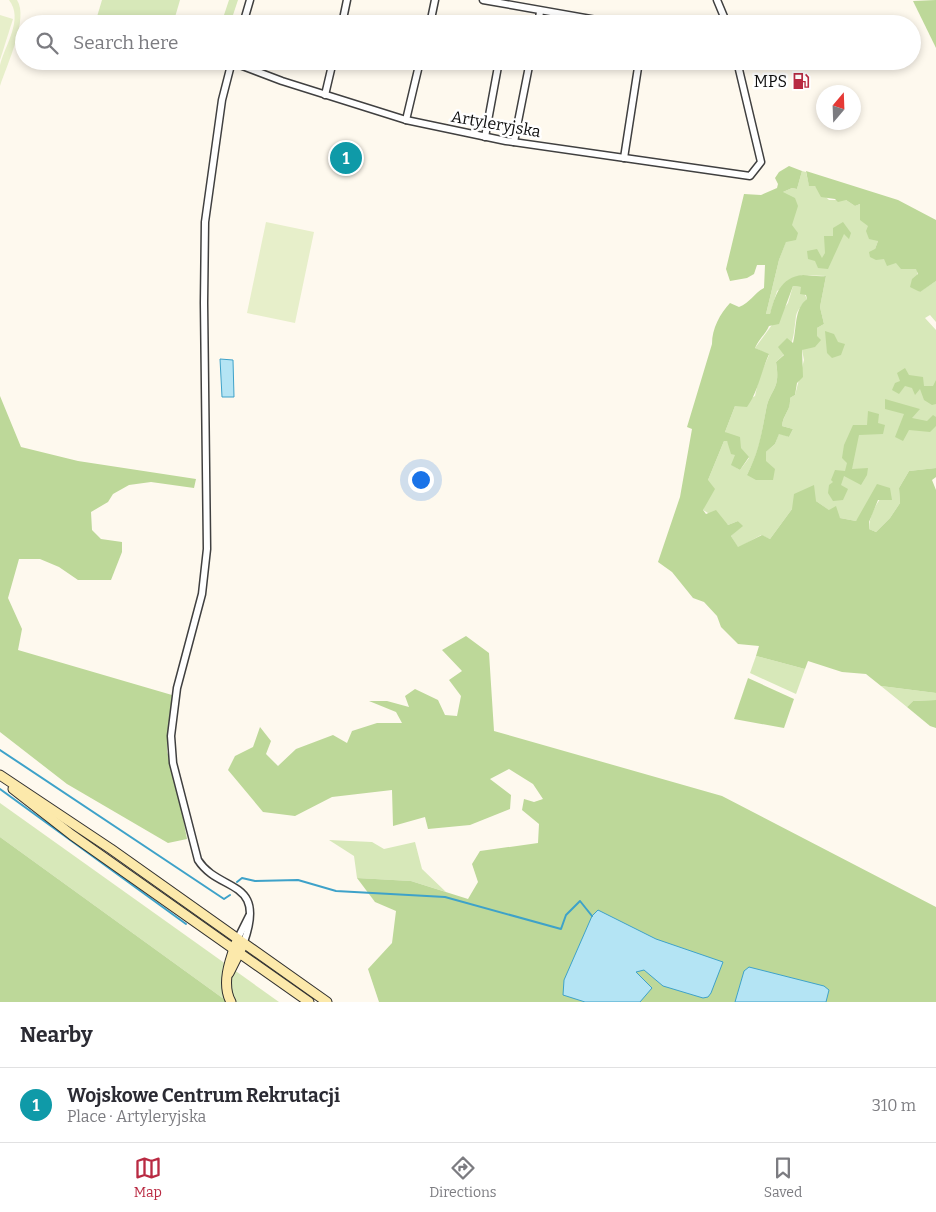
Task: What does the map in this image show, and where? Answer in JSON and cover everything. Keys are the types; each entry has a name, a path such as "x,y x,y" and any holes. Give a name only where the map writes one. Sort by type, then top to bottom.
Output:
{"main road":[{"path":"0,777 111,849 328,1002"},
{"path":"0,777 72,835 309,1002"},
{"path":"231,1002 227,992 228,976 241,940"}],"street":[{"path":"246,15 250,0"},
{"path":"344,15 347,0"},
{"path":"432,15 435,0"},
{"path":"483,0 560,15"},
{"path":"718,0 724,15"},
{"path":"230,70 222,100 205,222 204,304 207,549 202,594 177,688 171,750 198,860 210,872 238,888 248,902 249,915 241,940"},
{"name":"Artyleryjska","path":"255,70 325,95 406,120 485,137 750,176 759,168 761,162 740,70"},
{"path":"325,95 331,70"},
{"path":"406,120 418,70"},
{"path":"485,137 497,70"},
{"path":"514,142 528,70"},
{"path":"624,158 638,70"}],"green space":[{"path":"9,0 17,0 20,15 15,15"},
{"path":"102,0 180,0 176,15 98,15"},
{"path":"229,0 238,0 233,15 224,15"},
{"path":"936,0 936,48 921,15 913,1"},
{"path":"0,15 13,19 0,60"},
{"path":"15,15 15,45 0,86 0,65 14,24"},
{"path":"789,166 802,171 797,189 792,188 783,192 795,198 798,206 792,225 798,233 796,240 786,242 779,260 766,314 770,314 780,288 789,279 803,275 826,276 820,307 824,324 817,328 817,336 821,340 815,347 802,350 803,377 797,383 795,395 790,398 782,426 793,429 789,437 779,434 775,444 766,452 766,461 775,469 773,480 756,480 747,475 759,443 768,403 776,384 776,362 784,355 778,347 787,338 793,343 798,313 807,299 806,295 800,294 801,287 793,286 779,324 769,326 755,348 769,354 754,395 747,407 735,406 725,432 740,437 741,448 749,457 740,470 731,465 735,455 731,454 727,441 724,441 708,480 715,489 703,510 706,514 716,510 728,525 738,521 743,526 731,536 738,547 762,535 770,539 792,509 794,494 814,485 816,501 829,510 836,506 840,518 856,521 877,484 890,488 892,500 878,500 869,522 869,529 876,532 890,518 900,503 899,488 909,471 936,468 936,477 932,480 936,490 936,693 881,686 866,674 842,672 808,661 805,669 756,656 759,646 738,644 721,627 717,616 704,602 693,598 672,572 658,562 680,497 692,429 687,427 712,344 715,327 730,303 739,307 764,288 765,265 757,265 754,274 747,278 730,281 726,269 744,194 761,195 777,188 778,184 775,178 779,172"},
{"path":"802,171 806,172 809,185 815,186 829,200 846,200 855,206 860,204 861,213 878,241 875,249 884,258 917,269 919,292 936,281 936,322 930,315 925,318 936,330 936,468 909,471 899,488 900,503 890,518 876,532 869,529 869,523 878,502 889,488 856,521 840,518 816,501 792,509 770,539 761,535 738,548 731,536 742,526 738,521 728,525 703,510 706,502 708,480 724,441 727,441 736,455 732,465 740,470 749,458 725,432 735,406 755,396 759,378 769,355 755,348 788,303 793,286 801,287 807,299 797,314 790,346 776,362 776,384 768,403 757,450 747,475 766,461 766,452 775,444 779,433 789,437 793,429 782,426 790,398 795,395 804,360 802,350 817,336 817,328 824,324 820,307 826,276 802,275 777,291 770,314 766,314 779,260 792,225 783,192 792,188 797,189"},
{"path":"806,171 898,200 936,220 936,281 920,292 910,287 912,279 918,274 916,269 901,269 896,263 887,266 884,259 876,260 870,257 869,252 875,249 878,241 869,239 866,231 868,226 860,220 860,204 855,206 846,200 838,202 835,199 821,197 815,186 809,186"},
{"path":"266,222 314,232 295,323 247,313"},
{"path":"843,222 851,233 849,239 844,234 828,269 818,268 815,261 808,259 807,251 817,249 822,258 825,253 824,236 833,236 833,228"},
{"path":"825,331 834,334 838,342 845,344 841,355 832,358 827,353"},
{"path":"905,368 909,375 923,377 924,386 933,386 936,380 936,404 932,405 924,400 920,389 915,395 912,388 905,386 899,394 892,390 895,383 900,381 897,373"},
{"path":"0,396 21,447 78,461 196,479 194,488 151,482 129,485 113,494 108,502 91,512 92,530 101,539 122,542 122,552 111,580 78,580 59,567 40,559 19,559 8,598 22,629 18,650 172,695 167,751 178,791 187,839 168,843 67,784 0,732"},
{"path":"885,399 920,409 912,418 927,421 933,415 936,417 936,426 930,432 909,430 903,441 895,437 904,414 885,409"},
{"path":"868,411 879,414 878,423 885,425 883,434 859,435 852,469 868,468 867,475 861,485 844,476 841,485 848,489 843,500 833,501 828,493 829,485 833,482 831,480 835,470 845,471 847,463 842,458 844,445 853,425 867,425"},
{"path":"466,636 489,653 494,731 722,796 936,907 936,1002 379,1002 368,969 392,943 396,911 375,902 357,878 411,881 468,899 478,882 472,864 480,851 538,843 539,824 522,810 524,799 534,802 543,799 533,784 509,769 490,779 511,795 510,809 470,825 428,829 425,817 393,826 392,790 332,797 295,816 263,812 228,770 235,756 253,747 260,727 271,741 266,754 278,766 296,749 333,735 347,743 352,731 377,723 402,723 396,712 369,701 387,701 409,707 405,696 415,689 438,700 445,715 457,716 461,696 449,680 462,671 442,650"},
{"path":"756,656 805,669 796,694 750,673"},
{"path":"748,678 794,699 784,728 734,719"},
{"path":"881,686 936,693 936,700 913,701 907,707"},
{"path":"936,700 936,728 930,726 907,707 913,701"},
{"path":"0,803 279,1002 228,1002 0,837"},
{"path":"0,837 228,1002 0,1002"},
{"path":"329,840 372,842 384,849 415,842 422,869 446,892 411,881 357,878 354,856"}],"water":[{"path":"220,359 233,360 234,397 222,397"},
{"path":"598,910 656,939 723,962 708,997 703,998 663,986 644,970 636,972 652,988 640,1002 585,1002 563,995 564,980 592,916"},
{"path":"749,967 824,986 829,990 826,1002 735,1002 744,971"}],"waterway":[{"path":"0,750 224,899 230,895"},
{"path":"0,789 186,924"},
{"path":"237,882 242,878 255,881 298,880 336,891 445,897 561,929 566,915 580,901 592,916"}],"place":[{"name":"MPS","path":"801,81"},
{"name":"Wojskowe Centrum Rekrutacji","path":"346,158"}]}
